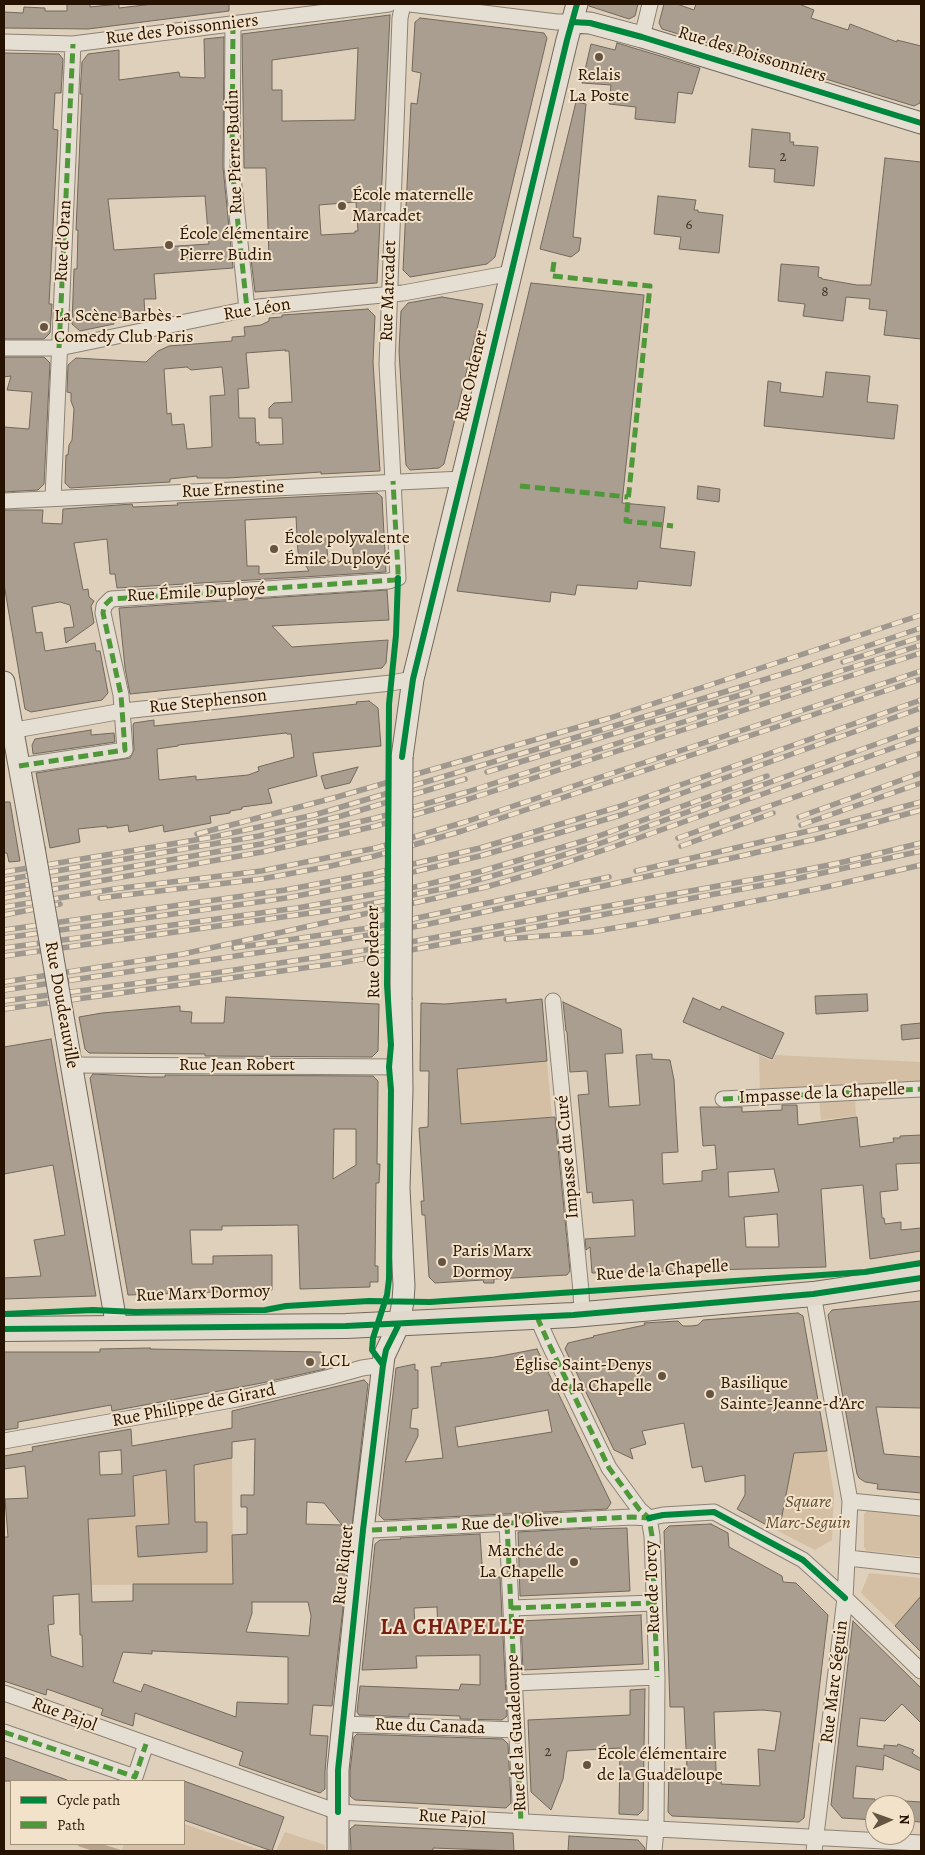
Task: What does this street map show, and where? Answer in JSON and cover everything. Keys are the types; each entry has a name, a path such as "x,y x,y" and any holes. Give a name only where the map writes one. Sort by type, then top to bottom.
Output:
{"main road":[{"name":"Rue de la Chapelle","path":"399,1324 582,1314 813,1294 921,1278"},
{"name":"Rue Marx Dormoy","path":"4,1329 399,1324"}],"street":[{"name":"Rue des Poissonniers","path":"4,42 73,44 389,4"},
{"name":"Rue Marcadet","path":"398,578 387,364 400,18 403,4"},
{"name":"Rue des Poissonniers","path":"410,4 551,21 575,13 590,23 921,120"},
{"path":"642,37 650,4"},
{"name":"Rue Ordener","path":"399,1324 404,1286 399,1188 402,1067 402,757 413,679 575,13"},
{"name":"Rue Pierre Budin","path":"233,24 232,167 248,309"},
{"name":"Rue d'Oran","path":"53,498 73,44"},
{"name":"Rue Léon","path":"4,348 60,348 248,309 389,294 512,273"},
{"name":"Rue Ernestine","path":"4,501 462,479"},
{"name":"Rue Émile Duployé","path":"123,711 103,613 104,606 111,599 389,581 398,578"},
{"name":"Rue Stephenson","path":"8,731 123,711 413,679"},
{"name":"Rue Doudeauville","path":"4,682 8,731 19,766 34,848 117,1328"},
{"path":"19,766 125,750 123,711"},
{"name":"Impasse du Curé","path":"554,1001 582,1314"},
{"name":"Rue Jean Robert","path":"71,1064 402,1067"},
{"name":"Impasse de la Chapelle","path":"723,1099 921,1089"},
{"name":"Rue Marc Séguin","path":"813,1294 850,1501 845,1598 815,1844"},
{"name":"Rue de Torcy","path":"537,1317 548,1344 609,1468 639,1510 648,1518 652,1536 657,1677 656,1829 654,1851"},
{"name":"Rue Riquet","path":"338,1851 338,1770 361,1548 383,1365 386,1350 399,1324"},
{"name":"Rue Philippe de Girard","path":"4,1441 237,1399 362,1368 383,1365"},
{"path":"850,1501 921,1508"},
{"name":"Rue de l'Olive","path":"372,1530 632,1516 648,1518 663,1515 714,1512 803,1560 921,1671"},
{"name":"Rue de la Guadeloupe","path":"507,1524 521,1822"},
{"path":"848,1558 921,1566"},
{"path":"511,1608 654,1603"},
{"path":"514,1683 657,1677"},
{"name":"Rue Pajol","path":"4,1694 338,1812 656,1829 815,1844 921,1842"},
{"name":"Rue du Canada","path":"343,1724 516,1730"},
{"path":"4,1732 135,1778 146,1744"}],"green space":[{"path":"759,1055 772,1061 775,1055 921,1062 921,1083 760,1092"},
{"path":"547,1061 552,1117 461,1124 457,1069"},
{"path":"855,1095 856,1116 821,1120 819,1098"},
{"name":"Square Marc-Seguin","path":"827,1451 834,1494 832,1540 815,1550 774,1529 781,1521 794,1453"},
{"path":"232,1458 233,1584 91,1585 87,1519 135,1516 133,1476 166,1470 169,1524 136,1526 138,1556 207,1552 207,1522 195,1522 194,1465"},
{"path":"868,1510 921,1516 921,1556 867,1551 864,1547 864,1514"},
{"path":"869,1573 921,1578 921,1598 895,1626 861,1593"},
{"path":"185,1824 263,1851 121,1851 124,1845 185,1845"},
{"path":"285,1832 325,1845 325,1851 276,1851"}],"shaded area":[{"path":"105,1845 121,1850 93,1851 78,1846"}],"building":[{"path":"67,4 90,4 90,7 119,4 119,8 153,4 229,4 229,11 88,29 4,28 4,12 23,13 24,7 45,8 45,11 67,11"},
{"path":"589,4 638,4 635,16 629,19 589,6"},
{"path":"664,4 677,4 694,10 696,4 799,4 814,10 811,18 848,30 850,24 897,42 897,40 921,46 920,103 914,106 662,29 659,23"},
{"path":"390,15 377,283 255,292 251,259 269,258 266,168 244,168 242,34","holes":["358,48 355,120 282,121 282,90 272,90 272,60","356,202 358,231 355,231 355,233 321,235 319,205"]},
{"path":"420,18 544,33 547,38 495,257 487,264 410,277 403,270 411,103 417,104 421,73 412,71 415,22"},
{"path":"224,37 223,167 233,268 154,274 156,299 144,299 145,316 113,318 114,324 80,331 72,324 74,269 77,269 78,230 76,230 82,62 88,54 119,50 119,80 179,72 180,77 205,78 204,39","holes":["205,196 209,244 114,250 108,199"]},
{"path":"617,43 700,68 692,94 678,92 675,123 635,119 636,107 609,104 611,85 582,83 591,44 615,50"},
{"path":"4,53 59,54 63,59 61,93 55,93 53,129 58,130 49,304 52,304 50,333 44,339 4,339"},
{"path":"576,102 586,104 573,237 581,238 579,251 571,257 540,249"},
{"path":"752,129 790,133 790,142 794,142 793,145 818,147 814,186 774,182 775,169 749,167"},
{"path":"885,158 921,162 921,339 884,335 887,311 869,309 870,299 846,297 843,321 803,316 805,304 778,301 781,264 819,267 818,277 822,279 857,285 871,285"},
{"path":"658,196 696,200 694,210 723,215 719,253 679,249 681,237 654,234"},
{"path":"531,283 644,295 622,503 665,507 660,548 695,552 691,586 638,581 637,589 577,585 575,595 551,592 550,602 457,591"},
{"path":"442,297 483,304 444,464 439,468 410,470 406,465 399,351 401,311 408,303"},
{"path":"368,309 375,316 373,362 380,471 321,474 321,472 228,478 197,478 197,476 170,479 170,482 70,488 65,483 66,455 68,455 69,445 72,440 74,409 71,393 67,392 68,365 76,358 146,362 158,351 169,346 232,341 232,337 245,336 244,327 261,325 269,321 269,318 282,317 282,315","holes":["289,351 292,402 274,403 269,408 269,418 282,418 283,444 259,445 259,442 256,443 255,418 239,418 238,389 249,388 246,353","187,367 191,370 222,367 225,395 210,396 212,447 187,449 184,424 172,425 171,413 167,414 164,369"]},
{"path":"4,357 44,357 50,363 44,484 38,490 4,492 4,427 29,429 32,392 7,390 11,376 4,377"},
{"path":"826,372 870,376 867,402 898,405 894,439 764,426 768,381 781,383 780,392 823,397"},
{"path":"698,486 720,489 719,502 697,499"},
{"path":"377,493 382,497 386,572 117,588 115,574 110,574 107,539 74,543 83,590 88,589 89,597 94,601 91,606 94,623 66,643 64,628 74,627 70,605 60,602 32,607 36,633 42,632 45,651 95,643 96,651 100,651 108,693 102,700 31,712 25,709 4,584 4,510 43,510 42,523 62,524 63,509 132,504 133,507 178,505 177,503","holes":["296,517 298,552 309,571 259,574 259,566 247,566 245,520","326,536 342,536 352,541 354,560 328,562"]},
{"path":"387,590 389,620 272,626 292,647 388,640 386,663 382,668 130,694 125,668 119,608"},
{"path":"369,701 378,708 381,746 313,753 317,776 268,789 272,803 242,807 242,809 230,811 230,813 210,816 211,823 164,832 163,825 129,832 128,825 78,829 80,842 50,848 36,773 130,758 134,750 134,723 154,720 154,726 357,704 356,702","holes":["291,734 294,757 258,767 259,771 248,775 196,780 196,776 159,780 157,749 178,745"]},
{"path":"91,730 91,735 114,733 115,742 33,754 32,745 35,739"},
{"path":"358,767 350,783 325,789 321,776"},
{"path":"4,802 10,802 20,861 9,862 7,853 4,853"},
{"path":"867,994 868,1011 816,1014 815,996"},
{"path":"226,997 379,1004 378,1051 372,1057 205,1056 205,1054 89,1053 85,1049 79,1017 180,1006 180,1011 192,1012 191,1023 224,1023"},
{"path":"693,998 720,1010 722,1006 784,1033 772,1059 683,1022"},
{"path":"506,999 506,1003 542,999 547,1061 457,1069 461,1124 555,1117 570,1271 567,1275 494,1279 494,1283 484,1283 483,1280 435,1283 429,1277 425,1215 422,1215 421,1201 424,1201 419,1128 428,1127 429,1071 420,1071 421,1003 445,1004"},
{"path":"563,1002 621,1029 623,1053 605,1054 609,1107 640,1105 636,1055 652,1054 652,1059 670,1060 674,1080 678,1152 662,1153 663,1184 702,1181 702,1171 717,1169 715,1145 703,1146 700,1107 742,1107 742,1112 782,1110 782,1105 797,1105 798,1125 857,1117 860,1147 894,1142 893,1138 900,1138 900,1136 921,1135 921,1163 896,1164 898,1190 880,1192 882,1218 884,1218 885,1224 901,1222 901,1230 921,1228 921,1251 870,1259 863,1185 821,1189 826,1267 592,1273 590,1247 586,1250 585,1239 635,1236 633,1200 593,1203 592,1192 587,1193 578,1095 589,1094 587,1071 570,1072","holes":["774,1169 779,1192 729,1197 728,1172","777,1214 779,1247 746,1247 744,1217"]},
{"path":"921,1023 921,1038 902,1040 901,1025"},
{"path":"51,1039 96,1296 4,1299 4,1278 41,1276 34,1240 65,1235 53,1165 4,1174 4,1047"},
{"path":"93,1074 150,1077 165,1077 165,1075 373,1076 378,1081 377,1164 380,1164 379,1183 376,1183 375,1266 378,1266 378,1282 370,1282 370,1287 300,1289 298,1225 222,1226 222,1230 190,1230 192,1264 213,1264 213,1256 272,1255 272,1290 128,1295 90,1078","holes":["334,1129 356,1129 356,1165 333,1179"]},
{"path":"921,1301 921,1408 876,1407 884,1454 921,1457 921,1493 877,1489 878,1484 865,1482 857,1474 828,1315 832,1310"},
{"path":"798,1313 803,1316 827,1451 794,1453 781,1521 774,1529 737,1509 745,1495 745,1475 705,1482 702,1466 692,1468 684,1423 642,1431 646,1444 630,1449 633,1459 614,1450 565,1349 568,1343 645,1325 644,1323 678,1321 683,1326 691,1326 698,1325 703,1320"},
{"path":"150,1348 321,1352 325,1369 262,1383 112,1411 111,1405 18,1422 18,1428 4,1430 4,1352 100,1352 100,1349"},
{"path":"537,1349 611,1503 607,1509 384,1520 379,1515 396,1368 415,1364 415,1370 418,1370 418,1408 412,1409 410,1428 418,1429 418,1436 405,1462 443,1458 431,1367 441,1366 441,1363 495,1357","holes":["548,1410 552,1432 458,1447 455,1427"]},
{"path":"364,1380 368,1384 332,1706 313,1705 310,1735 328,1736 325,1789 320,1793 239,1765 243,1752 135,1713 133,1726 101,1715 103,1709 47,1689 46,1695 4,1681 4,1537 8,1537 5,1499 28,1498 25,1466 4,1469 4,1456 33,1451 32,1447 131,1429 132,1446 232,1428 232,1411","holes":["255,1439 254,1495 241,1495 241,1507 247,1507 247,1534 232,1535 233,1584 133,1584 133,1601 92,1602 88,1519 135,1516 133,1476 166,1470 169,1524 136,1526 138,1557 207,1552 207,1522 195,1522 194,1465 232,1458 232,1442","121,1450 122,1474 100,1475 99,1452","307,1502 324,1503 342,1525 306,1524","79,1594 83,1667 51,1656 48,1625 54,1624 53,1596","252,1602 308,1602 311,1616 309,1636 246,1632 252,1613","152,1651 288,1657 288,1704 237,1702 236,1717 144,1684 141,1692 113,1682 123,1652 152,1654"]},
{"path":"711,1524 728,1533 729,1547 782,1576 783,1582 796,1583 828,1615 804,1818 799,1822 672,1816 668,1812 669,1769 687,1769 684,1707 670,1707 664,1531 669,1526","holes":["763,1710 781,1712 775,1751 758,1749 760,1786 721,1784 722,1775 718,1775 716,1770 714,1712"]},
{"name":"Marché de La Chapelle","path":"627,1528 630,1591 520,1596 518,1532"},
{"path":"480,1534 483,1578 500,1577 507,1716 502,1720 460,1719 460,1716 409,1714 409,1717 359,1715 357,1712 360,1686 459,1690 461,1684 480,1685 480,1655 416,1656 417,1668 362,1670 375,1544 380,1540","holes":["437,1607 438,1629 415,1630 414,1608"]},
{"path":"921,1596 921,1652 895,1626"},
{"path":"641,1615 643,1664 523,1670 521,1621"},
{"path":"853,1621 921,1688 921,1723 902,1704 885,1721 860,1718 857,1746 884,1749 884,1745 897,1746 898,1744 914,1750 912,1753 921,1759 921,1771 884,1755 883,1770 856,1766 853,1798 865,1799 865,1819 842,1818 831,1805"},
{"name":"École élémentaire de la Guadeloupe","path":"645,1689 643,1810 638,1815 619,1814 620,1748 567,1751 563,1779 551,1810 531,1792 528,1720 630,1715 630,1690"},
{"path":"357,1734 503,1739 508,1744 511,1803 506,1808 355,1800 350,1796 350,1771 354,1737"},
{"path":"4,1757 67,1780 10,1780 4,1781"},
{"path":"185,1781 284,1817 272,1851 185,1820"},
{"path":"915,1802 921,1802 921,1822 915,1822"},
{"path":"355,1825 513,1833 514,1851 433,1848 433,1851 351,1851 350,1829"},
{"path":"569,1836 638,1840 645,1848 645,1851 568,1851"}],"railway":[{"path":"197,834 337,797 610,718 921,615"},
{"path":"4,872 213,837 314,815 611,727 802,668 921,628"},
{"path":"843,662 921,637"},
{"path":"4,889 261,844 376,818 467,792 921,645"},
{"path":"4,898 262,852 376,826 469,799 921,653"},
{"path":"4,907 114,889 261,871 376,848 465,822 921,671"},
{"path":"100,898 261,879 375,856 462,831 921,679"},
{"path":"487,772 750,692"},
{"path":"4,930 285,890 375,873 480,848 618,807 921,700"},
{"path":"4,938 286,898 375,881 480,856 621,815 921,708"},
{"path":"4,956 354,907 456,886 593,846 921,728"},
{"path":"4,982 183,954 486,887 610,848 921,738"},
{"path":"678,838 921,753"},
{"path":"799,817 921,773"},
{"path":"4,948 297,908 420,886 482,871 590,839 767,776"},
{"path":"4,880 259,836 341,816 465,779"},
{"path":"801,825 921,783"},
{"path":"636,871 830,826 921,802"},
{"path":"4,990 324,943 424,925 820,838 921,810"},
{"path":"681,846 773,813"},
{"path":"4,1001 214,973 372,949 789,873 921,843"},
{"path":"4,1009 340,963 791,880 921,851"},
{"path":"506,939 591,932 643,923 826,887 921,865"},
{"path":"234,948 375,927 609,877"},
{"path":"4,915 60,904"}],"marked path":[{"path":"233,24 232,167 247,309"},
{"path":"59,348 73,44"},
{"path":"554,262 552,276 650,286 626,521 673,526"},
{"path":"19,766 125,750 121,695 103,613 104,606 111,599 395,580 398,578 393,481"},
{"path":"520,486 628,497"},
{"path":"723,1099 921,1089"},
{"path":"537,1317 609,1468 639,1509 649,1518 652,1536 657,1677"},
{"path":"372,1530 632,1517 649,1518"},
{"path":"507,1524 521,1822"},
{"path":"511,1608 654,1603"},
{"path":"4,1732 135,1777 146,1744"}],"cycle path":[{"path":"402,757 413,679 577,4"},
{"path":"572,22 590,23 642,37 921,123"},
{"path":"383,1365 372,1350 373,1338 387,1295 389,1279 391,1090 389,1067 391,1045 387,985 389,704 396,635 398,578"},
{"path":"4,1314 93,1310 136,1312 265,1310 286,1306 369,1301 430,1302 865,1272 921,1263"},
{"path":"4,1329 346,1326 573,1315 813,1294 921,1278"},
{"path":"338,1812 338,1770 363,1530 383,1365 386,1350 399,1324"},
{"path":"649,1518 663,1515 714,1512 803,1560 845,1598"}],"place":[{"name":"Relais La Poste","path":"599,57"},
{"name":"École maternelle Marcadet","path":"342,206"},
{"name":"École élémentaire Pierre Budin","path":"169,245"},
{"name":"La Scène Barbès - Comedy Club Paris","path":"44,327"},
{"name":"École polyvalente Émile Duployé","path":"274,549"},
{"name":"Paris Marx Dormoy","path":"442,1262"},
{"name":"LCL","path":"310,1362"},
{"name":"Église Saint-Denys de la Chapelle","path":"662,1376"},
{"name":"Basilique Sainte-Jeanne-d’Arc","path":"710,1394"},
{"name":"Marché de La Chapelle","path":"574,1562"},
{"name":"École élémentaire de la Guadeloupe","path":"587,1765"}],"district":[{"name":"LA CHAPELLE","path":"453,1629"}]}
